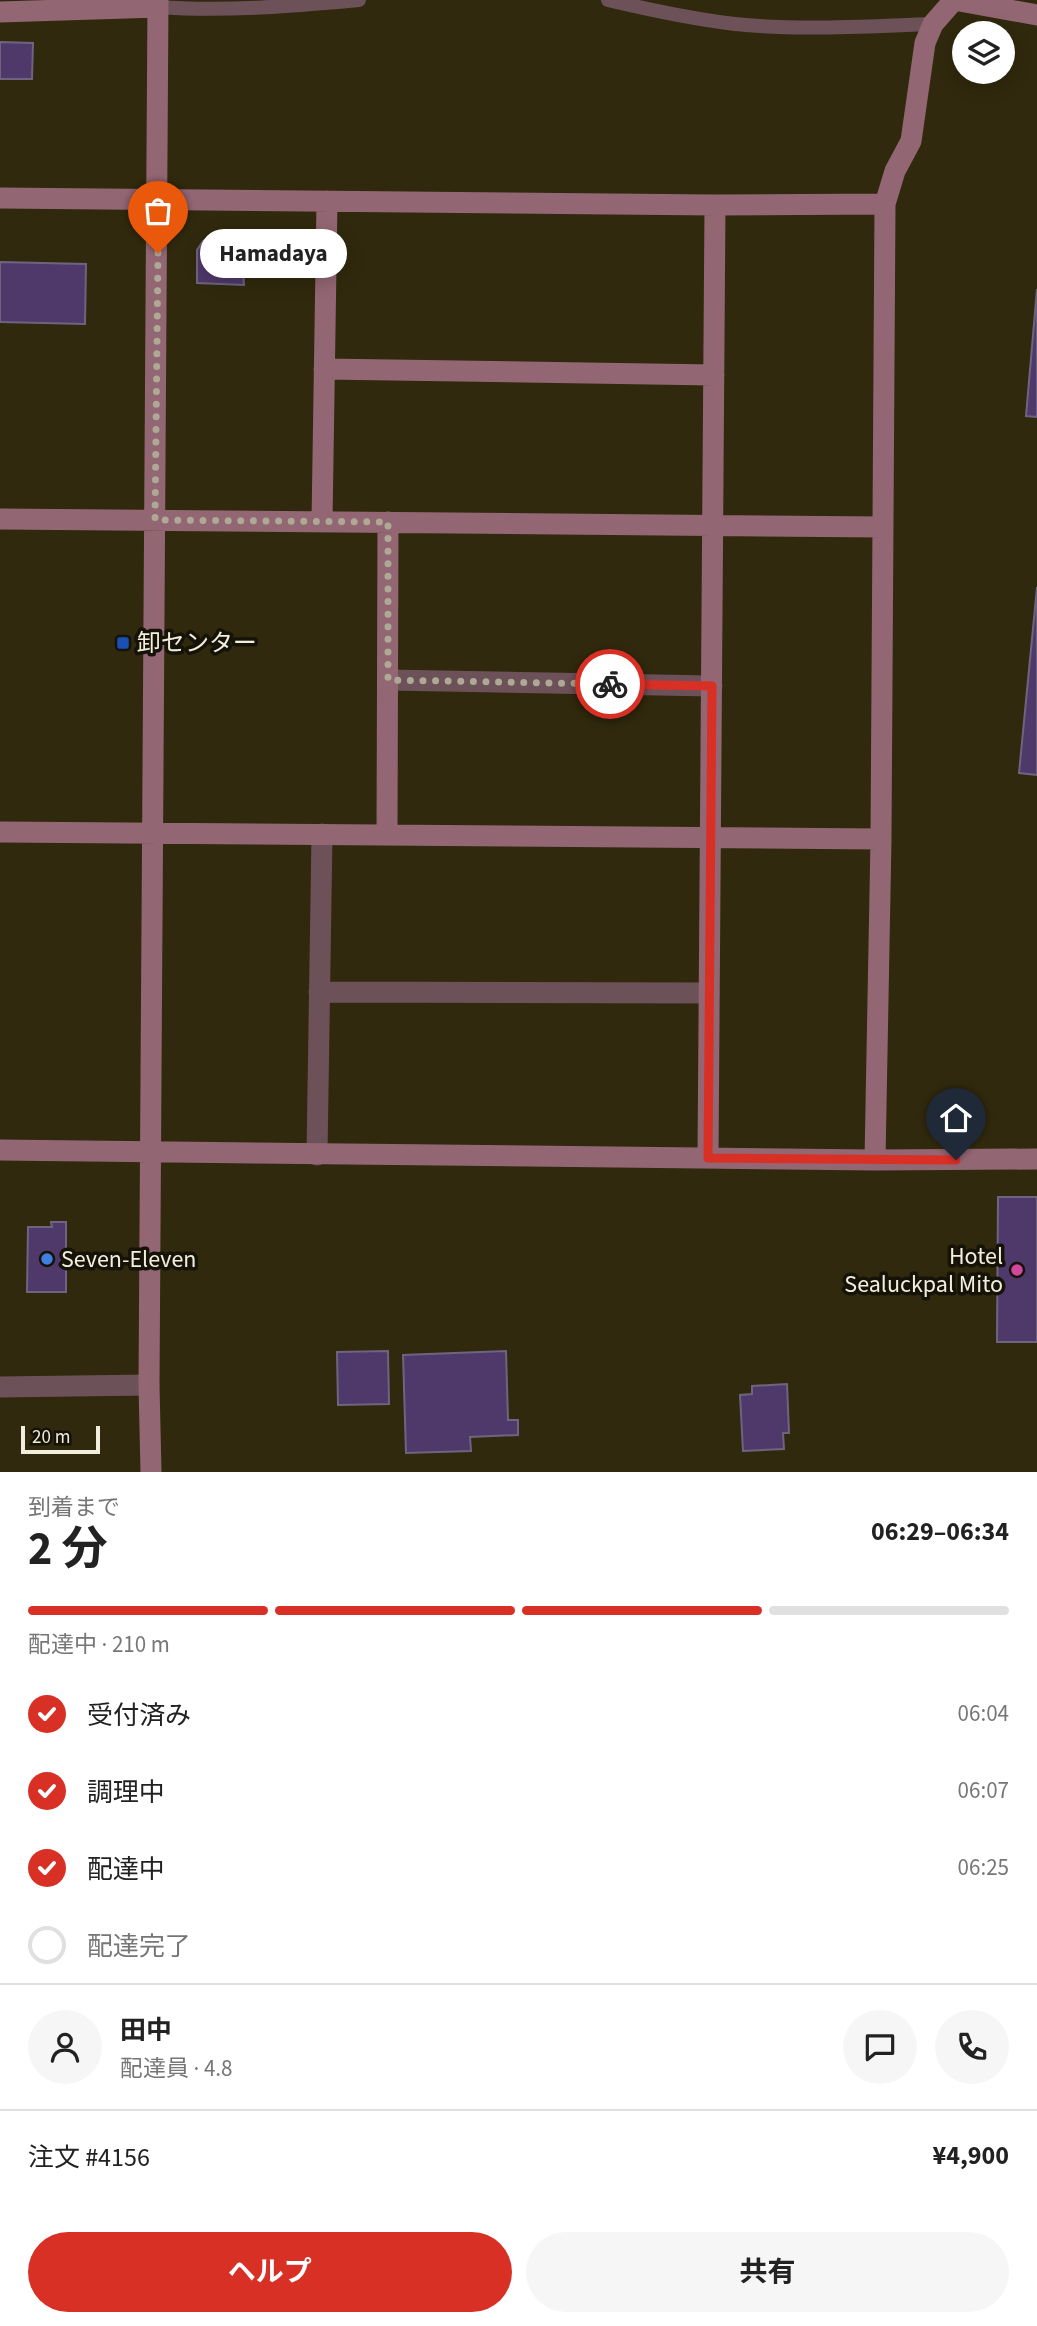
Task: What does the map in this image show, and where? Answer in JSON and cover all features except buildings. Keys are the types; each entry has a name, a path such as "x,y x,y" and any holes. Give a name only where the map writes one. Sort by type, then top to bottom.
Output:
{"street":[{"path":"875,1160 881,839 885,204 895,171 911,141 920,68 925,43 933,24 954,0 1037,15"},
{"path":"0,12 158,3 159,200 150,1150 151,1472"},
{"path":"0,198 715,205 885,204"},
{"path":"322,522 327,201"},
{"path":"708,1158 715,205"},
{"path":"324,369 714,375"},
{"path":"0,519 883,527"},
{"path":"387,835 388,522"},
{"path":"388,680 712,686"},
{"path":"0,832 881,839"},
{"path":"317,1155 322,834"},
{"path":"319,992 709,993"},
{"path":"0,1150 875,1160 1037,1159"},
{"path":"0,1387 149,1385"}],"lane":[{"path":"158,3 191,10 359,0"},
{"path":"608,0 736,24 806,27 933,24"}],"way so far":[{"path":"158,253 155,520 388,522 388,680 610,684"}],"place":[{"name":"Hamadaya","path":"158,253"},
{"name":"卸センター","path":"123,643"},
{"name":"Seven-Eleven","path":"47,1259"},
{"name":"Hotel Sealuckpal Mito","path":"1017,1270"}],"route":[{"path":"610,684 712,686 708,1158 956,1160"}]}
